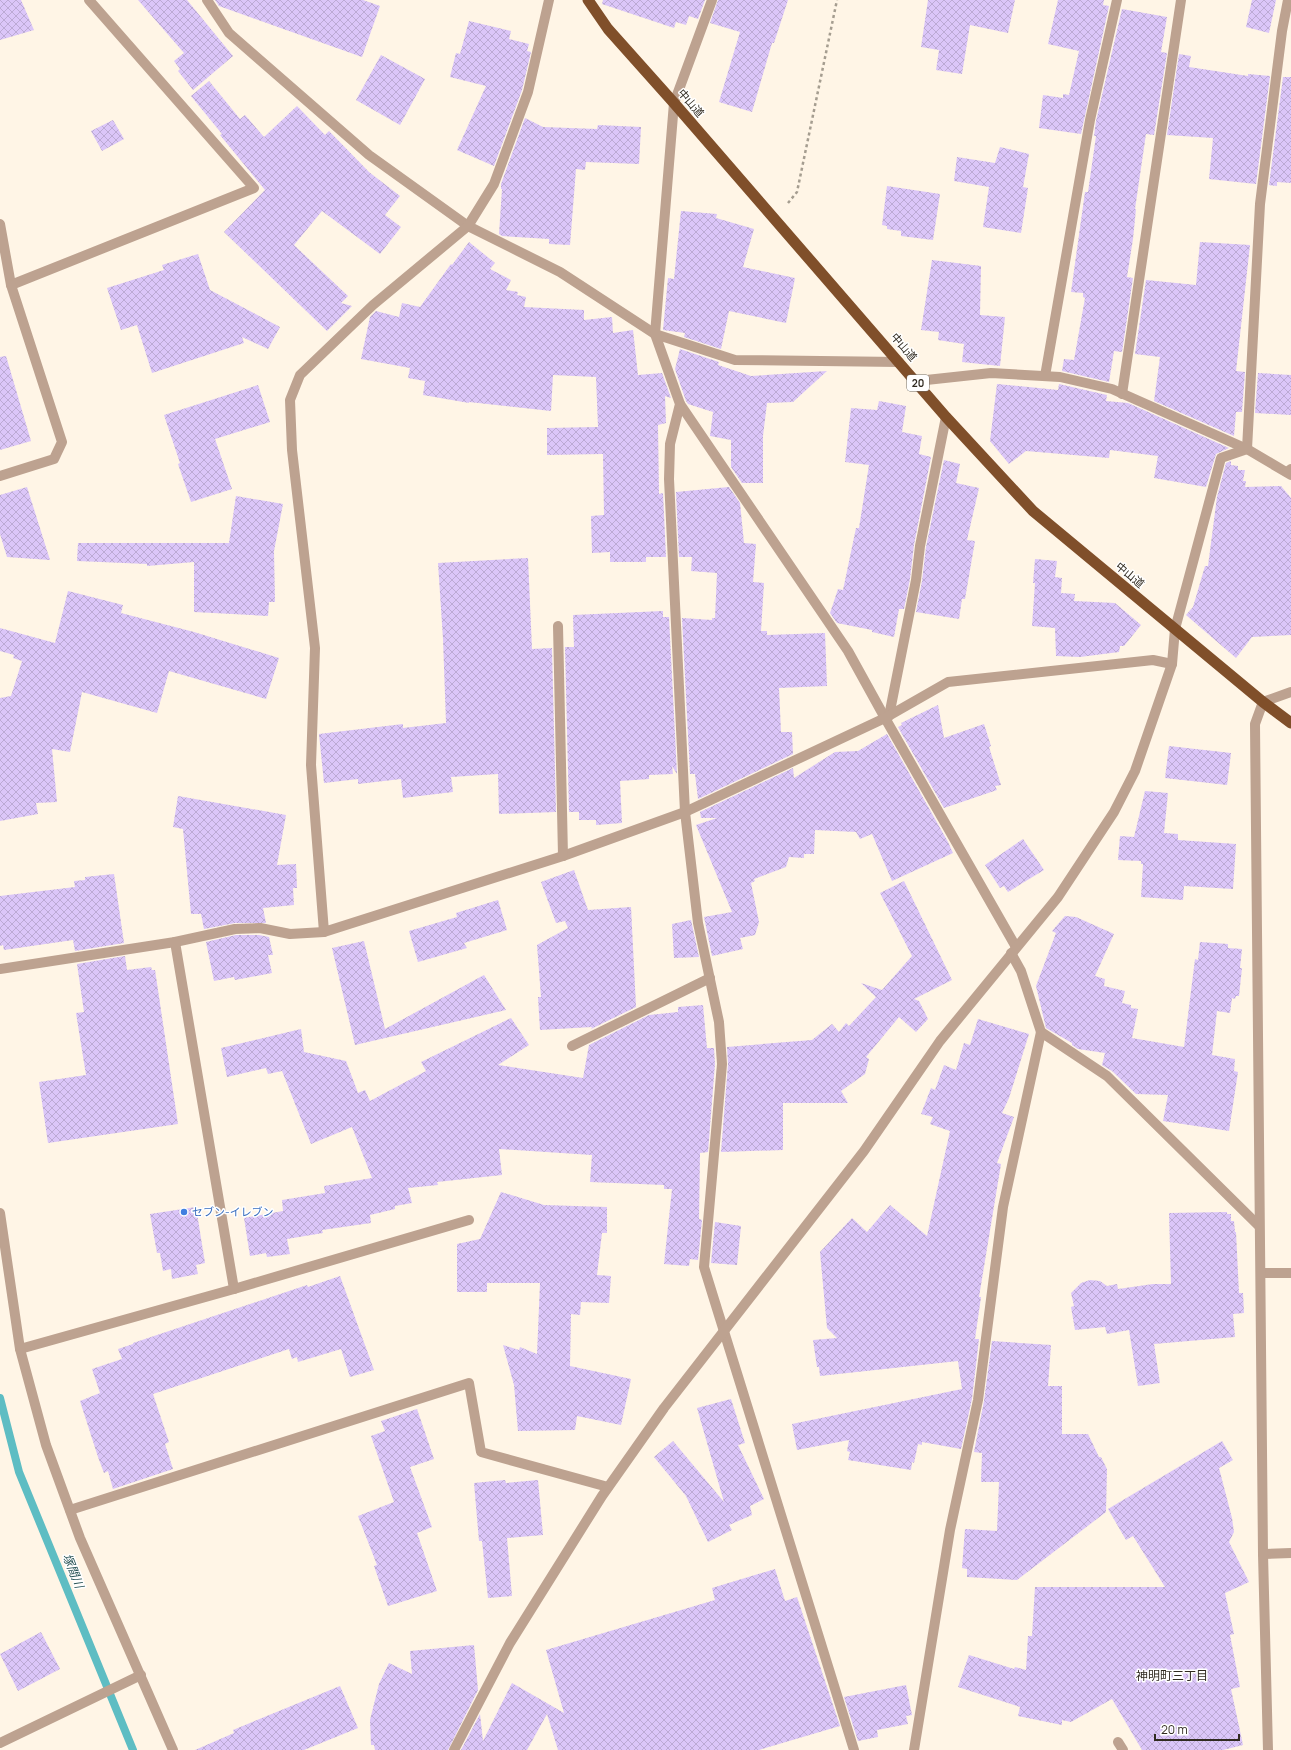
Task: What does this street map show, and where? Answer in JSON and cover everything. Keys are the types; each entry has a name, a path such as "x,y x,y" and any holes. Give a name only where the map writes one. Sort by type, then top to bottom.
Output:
{"highway":[{"name":"中山道","path":"588,0 608,29 917,381 946,417 1033,511 1263,702 1291,723"}],"street":[{"path":"11,285 254,188 89,0"},
{"path":"207,0 229,33 368,155 468,226 560,272 655,334 735,360 900,362"},
{"path":"324,932 311,765 315,648 292,450 290,400 300,375 373,305 468,226 494,184 528,92 549,0"},
{"path":"712,0 674,103 655,334 680,404 848,651 887,717 1014,950 1041,1032 1003,1207 978,1400 950,1530 914,1750"},
{"path":"1045,376 1090,120 1118,0"},
{"path":"1122,394 1181,0"},
{"path":"1247,449 1260,204 1282,31 1288,0"},
{"path":"0,224 11,285 62,442 54,459 0,476"},
{"path":"917,381 991,373 1060,377 1112,389 1247,449 1290,472"},
{"path":"680,404 670,444 669,479 685,812 698,923 719,1022 722,1064 704,1267 854,1750"},
{"path":"887,717 916,580 920,546 946,417"},
{"path":"454,1750 510,1643 608,1487 664,1408 864,1152 940,1041 1058,897 1114,812 1135,771 1172,664 1175,629 1221,458 1247,449"},
{"path":"558,626 563,856"},
{"path":"0,969 175,942 235,929 260,928 290,934 324,932 563,856 685,812 887,717 948,682 1153,660 1172,664"},
{"path":"1268,1750 1263,1554 1262,1274 1259,1226 1255,724 1263,702 1291,692"},
{"path":"175,942 234,1289"},
{"path":"572,1046 710,978"},
{"path":"1041,1032 1107,1076 1259,1226"},
{"path":"0,1213 20,1349 46,1445 80,1538 173,1750"},
{"path":"20,1349 234,1289 469,1220"},
{"path":"1262,1274 1291,1273"},
{"path":"70,1510 469,1383 481,1452 608,1487"},
{"path":"1263,1554 1291,1553"},
{"path":"0,1743 141,1675"}],"path":[{"path":"775,219 798,192 837,0"}],"building":[{"path":"0,0 21,0 34,30 0,40"},
{"path":"138,0 187,0 233,56 193,90 178,71 180,69 174,61 184,53"},
{"path":"215,0 363,0 380,6 362,57 219,6"},
{"path":"603,0 705,0 698,19 689,16 686,25 676,22 674,28 602,4"},
{"path":"718,0 788,0 774,43 772,43 752,112 719,102 740,32 710,23"},
{"path":"928,0 1015,0 1008,33 970,25 962,74 936,70 939,50 921,47"},
{"path":"1058,0 1104,0 1103,5 1109,6 1081,134 1039,128 1043,95 1063,98 1063,94 1069,95 1079,51 1048,44"},
{"path":"1252,0 1276,0 1269,33 1246,27"},
{"path":"1122,9 1167,17 1161,52 1167,53 1154,135 1146,134 1127,277 1133,278 1122,352 1114,351 1109,382 1062,371 1064,359 1074,360 1085,298 1083,297 1083,293 1071,292 1085,192 1088,192 1096,136 1094,136 1096,121"},
{"path":"469,21 511,31 509,39 529,44 527,51 531,52 522,90 494,166 457,150 486,86 450,77 456,53 460,54"},
{"path":"1179,54 1191,56 1189,67 1248,76 1248,74 1270,76 1256,184 1209,179 1213,138 1167,135"},
{"path":"381,55 425,79 400,125 356,100"},
{"path":"1283,77 1291,77 1291,183 1277,182 1277,186 1269,185"},
{"path":"209,81 240,119 245,115 264,137 297,106 325,135 329,131 369,172 400,196 385,215 401,227 380,254 322,211 294,245 348,296 341,303 352,306 327,331 224,232 265,190 220,135 222,134 191,96"},
{"path":"525,118 543,127 597,129 598,125 641,127 639,164 586,162 585,170 576,169 570,245 549,244 549,239 502,236 499,234 501,184"},
{"path":"113,120 124,139 102,151 91,131"},
{"path":"1000,147 1029,154 1023,187 1028,188 1021,233 983,227 989,187 954,181 957,157 995,163"},
{"path":"887,186 940,194 933,240 901,236 901,231 887,229 887,226 882,225"},
{"path":"681,211 717,214 716,218 754,229 743,267 795,278 786,323 729,311 721,349 684,337 685,333 663,330 668,278 674,279"},
{"path":"469,242 495,263 490,269 511,280 506,290 518,292 517,295 526,297 524,307 584,310 584,320 612,317 613,333 633,330 638,375 662,373 671,398 665,396 666,423 658,425 659,494 663,493 666,557 646,557 646,562 610,562 610,552 592,553 591,516 604,515 603,454 547,455 547,428 598,427 596,377 553,375 551,411 469,403 423,395 425,381 408,378 410,368 361,359 370,317 376,311 399,317 402,303 420,307"},
{"path":"1200,242 1250,245 1236,371 1245,372 1242,412 1236,412 1234,436 1154,401 1160,357 1135,354 1146,280 1196,285"},
{"path":"198,254 210,290 280,327 268,349 242,337 244,343 152,373 137,325 121,330 107,288 164,270 162,265"},
{"path":"932,260 981,266 980,315 1005,317 1000,366 962,362 964,344 938,340 939,332 921,330"},
{"path":"680,349 719,362 718,365 751,376 827,371 793,402 767,403 763,436 763,483 742,483 731,467 731,440 710,436 713,412 688,404 686,401 675,369"},
{"path":"6,356 31,441 0,450 0,357"},
{"path":"1258,373 1291,375 1291,415 1255,413"},
{"path":"997,384 1058,390 1059,384 1107,395 1106,401 1128,403 1229,448 1216,454 1206,487 1154,478 1158,456 1110,450 1109,458 1026,451 1009,464 990,441"},
{"path":"258,385 270,422 215,439 232,489 191,502 164,415"},
{"path":"879,401 906,406 902,432 922,436 919,454 931,457 914,545 910,579 904,609 899,609 894,637 872,632 872,630 837,623 830,613 838,589 843,590 856,528 859,528 869,465 845,462 851,408 877,410"},
{"path":"944,460 960,464 956,483 979,488 967,540 975,541 965,599 962,599 959,619 916,612 922,581 926,547"},
{"path":"1231,461 1231,465 1238,466 1238,470 1245,470 1243,481 1246,481 1245,487 1281,486 1291,498 1291,635 1252,637 1236,658 1186,615 1193,607 1205,566 1208,566 1217,497 1226,463"},
{"path":"27,487 50,560 7,557 0,534 0,495"},
{"path":"729,487 740,503 744,543 756,544 753,582 764,583 761,631 767,631 767,635 825,633 827,686 779,688 781,732 792,732 793,754 698,799 695,774 690,774 682,618 712,620 712,618 715,618 717,573 691,571 692,557 679,557 676,492"},
{"path":"236,496 283,504 274,551 275,602 269,602 268,616 194,612 194,562 147,566 147,564 77,561 78,543 229,543"},
{"path":"528,558 532,649 552,648 556,812 499,814 498,774 451,777 453,792 403,798 401,779 358,784 358,779 324,783 319,734 403,724 403,728 446,723 438,563"},
{"path":"1035,559 1057,561 1055,577 1062,578 1061,593 1075,594 1074,601 1115,603 1141,625 1124,646 1120,646 1119,652 1080,657 1056,656 1055,628 1032,626"},
{"path":"68,591 123,605 121,613 194,632 279,658 266,699 169,671 157,713 82,692 70,752 52,749 57,802 36,803 38,814 0,821 0,698 11,696 22,661 13,658 14,655 0,651 0,628 55,643"},
{"path":"663,611 663,617 669,617 677,774 672,766 673,774 649,775 649,779 620,781 622,823 596,825 596,820 579,820 579,812 569,812 565,647 574,647 573,615"},
{"path":"938,705 944,738 984,724 991,746 989,747 1001,785 995,786 997,790 944,808 898,727 902,725 901,723"},
{"path":"887,734 953,853 892,881 872,834 860,839 856,832 815,830 814,854 804,854 804,858 789,857 786,867 754,879 755,881 751,883 759,922 755,935 740,938 743,949 712,956 704,917 732,912 696,825 717,818 701,818 700,812 793,768 794,778 835,752 858,751"},
{"path":"1169,746 1231,753 1227,785 1165,778"},
{"path":"1145,791 1168,793 1164,833 1178,834 1178,840 1236,844 1233,889 1184,886 1183,900 1141,897 1143,864 1141,864 1141,861 1118,860 1120,836 1134,837"},
{"path":"178,796 286,815 277,865 296,864 297,888 293,888 294,905 263,908 266,923 235,923 204,929 201,914 191,914 183,829 173,827"},
{"path":"1023,839 1044,870 1008,892 1004,886 1000,888 985,865"},
{"path":"574,870 588,910 631,907 636,1007 591,1029 592,1027 540,1030 538,997 541,997 537,945 568,928 565,921 556,923 541,882"},
{"path":"114,874 124,943 75,951 73,940 4,950 3,945 0,946 0,896 75,887 74,881 85,880 85,877"},
{"path":"904,881 952,980 914,999 919,1001 928,1019 916,1032 899,1017 866,1057 869,1059 865,1074 841,1091 848,1103 783,1103 783,1150 721,1152 728,1064 727,1047 812,1040 832,1024 839,1032 846,1023 849,1026 876,997 861,983 882,990 912,956 880,893"},
{"path":"498,900 507,930 464,943 467,948 418,962 409,931 457,917 456,913"},
{"path":"1065,916 1076,917 1114,934 1095,976 1105,979 1104,986 1125,991 1122,1003 1131,1005 1131,1008 1138,1009 1132,1038 1184,1047 1195,959 1198,960 1200,942 1228,944 1228,948 1242,949 1240,968 1242,968 1239,996 1236,996 1235,999 1232,998 1230,1013 1217,1011 1212,1055 1235,1059 1234,1071 1238,1072 1229,1131 1163,1121 1168,1095 1136,1094 1112,1071 1102,1065 1105,1053 1078,1049 1072,1045 1072,1043 1046,1028 1036,986 1056,933 1052,931"},
{"path":"691,920 699,957 674,958 672,924"},
{"path":"236,935 259,935 269,937 273,955 268,955 272,973 235,980 234,977 214,981 206,942"},
{"path":"364,941 385,1029 484,975 506,1010 355,1045 332,948"},
{"path":"125,956 127,970 151,967 152,970 155,970 178,1124 48,1143 39,1082 86,1075 76,1013 84,1012 77,964"},
{"path":"703,1005 707,1048 714,1048 715,1064 708,1152 700,1153 699,1219 702,1220 698,1260 690,1259 689,1266 664,1264 672,1189 664,1189 664,1185 590,1182 592,1155 499,1149 502,1175 437,1182 438,1185 408,1188 412,1203 395,1206 395,1209 370,1215 371,1223 322,1230 323,1233 287,1239 290,1254 267,1257 266,1253 250,1256 244,1218 283,1211 282,1200 325,1193 324,1186 372,1178 352,1127 311,1144 282,1071 268,1074 266,1068 227,1077 221,1048 301,1029 304,1052 346,1061 358,1093 365,1090 370,1101 426,1071 421,1062 511,1018 529,1045 498,1065 583,1078 589,1045 649,1015 678,1012 678,1007"},
{"path":"978,1019 1029,1034 1009,1098 1002,1113 1014,1117 997,1163 1001,1164 979,1297 981,1297 975,1339 979,1339 972,1399 961,1449 922,1442 922,1445 918,1444 911,1470 848,1460 850,1452 847,1451 849,1440 797,1450 792,1424 962,1389 958,1361 820,1376 819,1367 817,1367 813,1340 837,1338 827,1328 820,1252 852,1218 867,1232 890,1205 927,1236 950,1131 930,1124 933,1117 921,1114 931,1088 935,1090 944,1065 956,1070 964,1043 970,1045"},
{"path":"501,1192 544,1205 607,1207 607,1233 602,1233 597,1275 611,1276 609,1303 581,1302 580,1315 571,1314 570,1366 631,1379 621,1425 577,1416 575,1430 518,1431 514,1385 503,1345 519,1350 520,1347 537,1354 540,1283 487,1283 487,1292 457,1292 457,1244 480,1239"},
{"path":"196,1207 205,1263 196,1265 198,1274 172,1279 171,1269 163,1271 160,1253 157,1253 150,1214"},
{"path":"1227,1212 1227,1214 1231,1214 1231,1221 1234,1221 1236,1232 1239,1293 1243,1293 1244,1313 1233,1314 1235,1337 1154,1344 1160,1383 1138,1386 1129,1330 1107,1334 1105,1327 1075,1330 1071,1307 1074,1306 1071,1293 1081,1283 1090,1280 1100,1281 1107,1286 1117,1284 1118,1289 1153,1284 1171,1284 1169,1213"},
{"path":"715,1222 741,1226 737,1265 711,1263"},
{"path":"340,1276 374,1370 350,1377 341,1349 298,1362 297,1357 292,1359 289,1349 153,1394 169,1442 165,1444 173,1469 113,1489 108,1471 104,1473 98,1457 80,1401 100,1393 92,1369 122,1359 118,1349 133,1343 307,1285 308,1287"},
{"path":"992,1341 1051,1345 1048,1386 1062,1386 1062,1434 1088,1434 1099,1457 1101,1457 1107,1469 1106,1512 1017,1580 967,1577 967,1569 962,1568 965,1529 997,1531 999,1482 981,1482 982,1453 974,1452 984,1401"},
{"path":"731,1399 745,1443 738,1445 764,1499 750,1506 752,1515 729,1525 732,1530 708,1542 686,1496 654,1457 673,1441 724,1502 697,1408"},
{"path":"417,1409 434,1459 410,1467 432,1527 417,1533 437,1591 388,1606 374,1566 377,1565 358,1516 394,1502 371,1436 385,1431 381,1421"},
{"path":"1222,1441 1233,1460 1219,1468 1232,1518 1234,1532 1229,1542 1249,1582 1225,1593 1234,1634 1230,1635 1240,1687 1231,1689 1243,1745 1223,1750 1142,1750 1112,1699 1071,1722 1062,1720 1062,1725 1018,1716 1020,1707 958,1687 969,1655 1014,1669 1015,1667 1026,1670 1028,1636 1032,1636 1035,1587 1165,1587 1133,1536 1126,1540 1108,1509"},
{"path":"505,1480 506,1483 538,1480 543,1535 507,1538 512,1596 488,1598 482,1541 479,1541 474,1483"},
{"path":"775,1569 785,1601 797,1597 840,1726 759,1750 558,1750 547,1714 527,1750 461,1750 480,1714 483,1741 512,1683 564,1713 546,1650 715,1600 712,1588"},
{"path":"41,1632 60,1669 18,1691 0,1654"},
{"path":"474,1645 478,1690 448,1750 375,1750 374,1745 371,1745 370,1720 379,1684 389,1663 412,1674 410,1651"},
{"path":"906,1685 912,1715 906,1716 908,1724 877,1730 878,1737 858,1741 844,1697"},
{"path":"340,1686 358,1728 304,1750 195,1750 234,1733 233,1730"}],"waterway":[{"name":"塚間川","path":"0,1398 19,1472 133,1750"}],"place":[{"name":"セブン-イレブン","path":"184,1212"}],"district":[{"name":"神明町三丁目","path":"1172,1676"}]}
